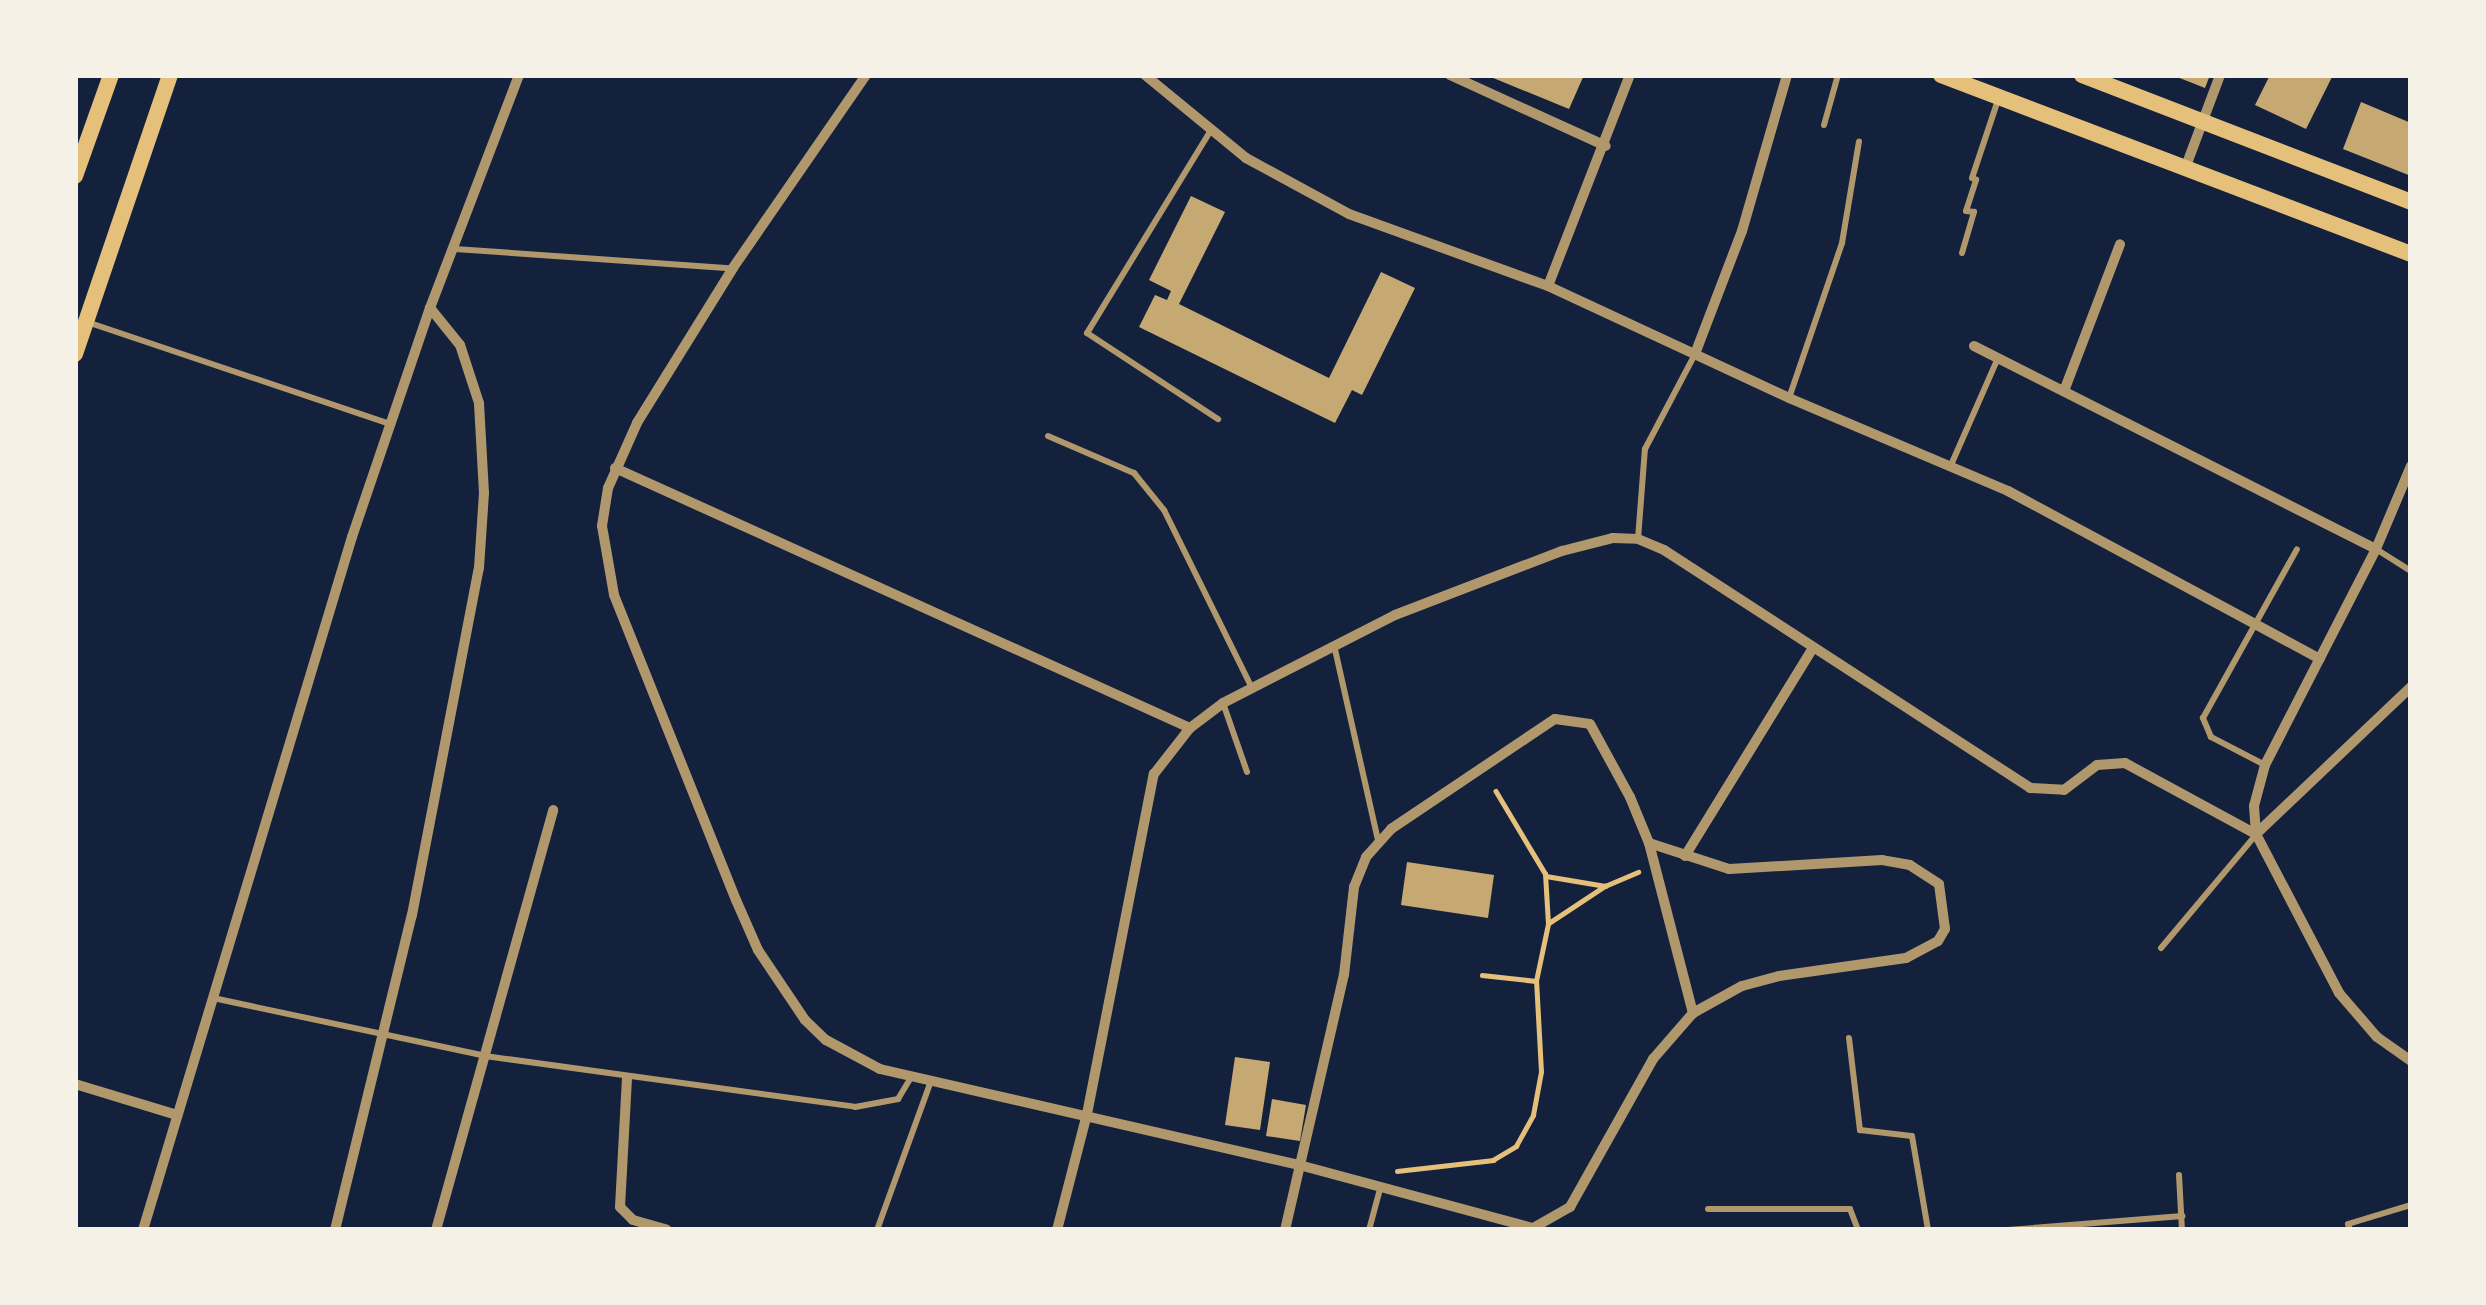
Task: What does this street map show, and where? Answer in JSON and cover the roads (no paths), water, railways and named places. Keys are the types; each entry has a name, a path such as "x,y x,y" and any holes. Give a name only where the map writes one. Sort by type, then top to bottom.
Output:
{"main road":[{"path":"75,176 110,75"},
{"path":"75,354 170,75"},
{"path":"1941,75 2411,254"},
{"path":"2083,75 2411,202"}],"street":[{"path":"142,1230 391,424 519,75"},
{"path":"866,75 733,268 637,423 615,468 602,526 607,572 758,950 794,1006 826,1040 854,1058 911,1077 1303,1166 1521,1228 1546,1225 1570,1207 1653,1058 1693,1013 1728,992 1779,976 1922,952 1938,940 1947,916 1939,884 1910,865 1835,862 1754,871 1648,843"},
{"path":"1145,75 1246,158 1349,214 1548,286 1789,398 1951,465 2320,659"},
{"path":"1450,75 1606,146"},
{"path":"1548,286 1630,75"},
{"path":"1695,354 1742,231 1787,75"},
{"path":"2186,166 2220,75"},
{"path":"2064,392 2120,244"},
{"path":"335,1230 468,642 484,493 482,432 472,368 430,308"},
{"path":"1974,346 2376,549"},
{"path":"2411,466 2376,549 2254,794 2256,834 2347,1006 2377,1037 2411,1061"},
{"path":"615,468 1190,728"},
{"path":"1057,1230 1087,1114 1148,791 1161,760 1190,728 1251,686 1333,644 1562,551 1613,538 1638,539 1664,550 2030,788 2063,790 2098,766 2125,763 2256,834"},
{"path":"1685,856 1813,648"},
{"path":"2256,834 2411,687"},
{"path":"1285,1230 1344,975 1354,887 1378,841 1545,725 1568,717 1590,724 1601,737 1648,843 1693,1013"},
{"path":"436,1230 553,811"},
{"path":"627,1078 620,1207 633,1220 667,1230"},
{"path":"75,1084 177,1114"}],"lane":[{"path":"1824,124 1838,75"},
{"path":"1962,253 1974,212 1966,211 1976,180 1972,178 1999,97"},
{"path":"1211,130 1087,333 1218,419"},
{"path":"1789,398 1842,243 1857,177 1858,142"},
{"path":"454,249 733,268"},
{"path":"86,322 391,424"},
{"path":"1638,539 1645,449 1695,354"},
{"path":"1951,465 1998,358"},
{"path":"1048,436 1135,473 1164,510 1251,686"},
{"path":"2265,764 2204,729 2203,718 2296,549"},
{"path":"2376,549 2411,571"},
{"path":"1333,644 1378,841"},
{"path":"1223,703 1246,772"},
{"path":"2161,948 2256,834"},
{"path":"213,998 485,1056 871,1107 898,1099 911,1077"},
{"path":"1849,1038 1860,1130 1912,1136 1928,1230"},
{"path":"877,1230 932,1081"},
{"path":"2179,1175 2182,1230"},
{"path":"1369,1230 1382,1186"},
{"path":"2350,1230 2348,1224 2411,1205"},
{"path":"1708,1209 1850,1209 1858,1230"},
{"path":"2008,1230 2182,1216"}]}
